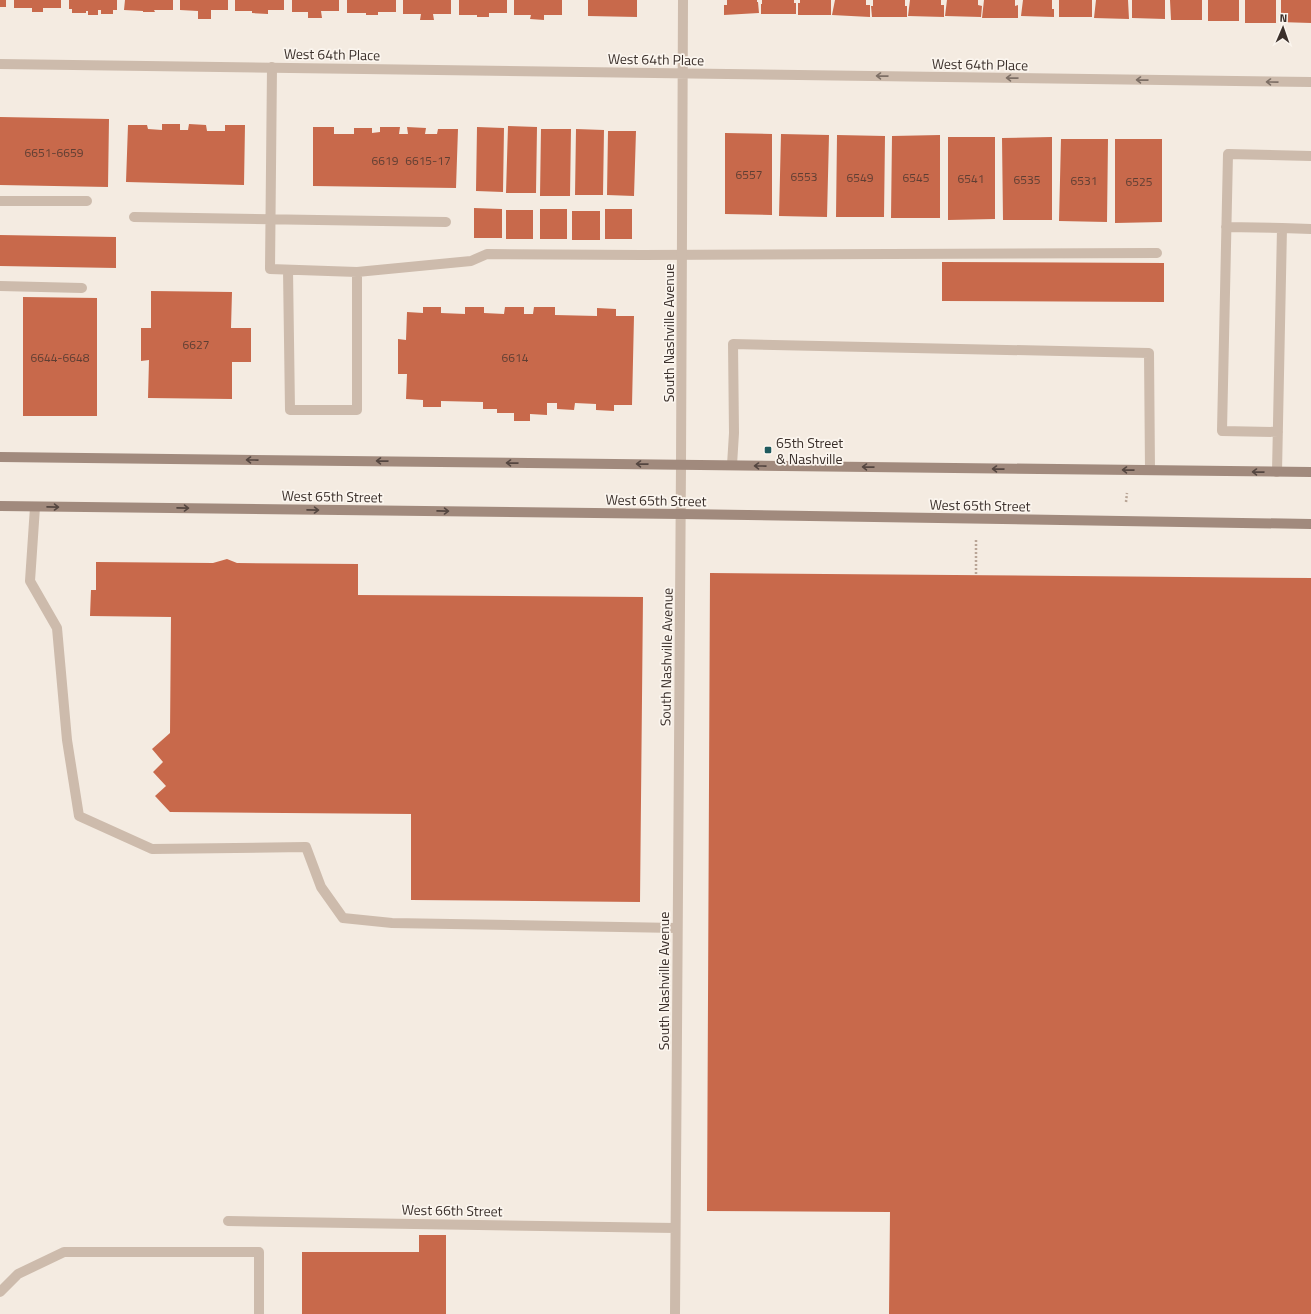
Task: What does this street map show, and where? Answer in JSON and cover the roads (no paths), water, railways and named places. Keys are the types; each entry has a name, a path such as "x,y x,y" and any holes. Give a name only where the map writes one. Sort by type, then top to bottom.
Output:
{"street":[{"name":"South Nashville Avenue","path":"675,1314 683,0"},
{"name":"West 64th Place","path":"0,64 1311,82"},
{"path":"272,67 270,269 357,272 471,261 487,254 1157,253"},
{"path":"1278,432 1222,431 1228,154 1311,156"},
{"path":"0,201 87,201"},
{"path":"134,217 446,222"},
{"path":"1226,227 1311,229"},
{"path":"1277,472 1282,228"},
{"path":"288,270 290,410 357,410 357,272"},
{"path":"0,286 82,288"},
{"path":"732,465 734,433 733,344 1149,353 1150,470"},
{"path":"0,456 1311,472"},
{"name":"West 65th Street","path":"0,506 681,514 1311,524"},
{"path":"35,507 30,581 57,628 67,740 79,816 152,849 306,847 321,887 343,918 392,922 677,928"},
{"name":"West 66th Street","path":"228,1221 675,1228"},
{"path":"0,1292 18,1274 64,1252 260,1252 260,1314"}],"place":[{"name":"65th Street & Nashville","path":"768,450"}]}
